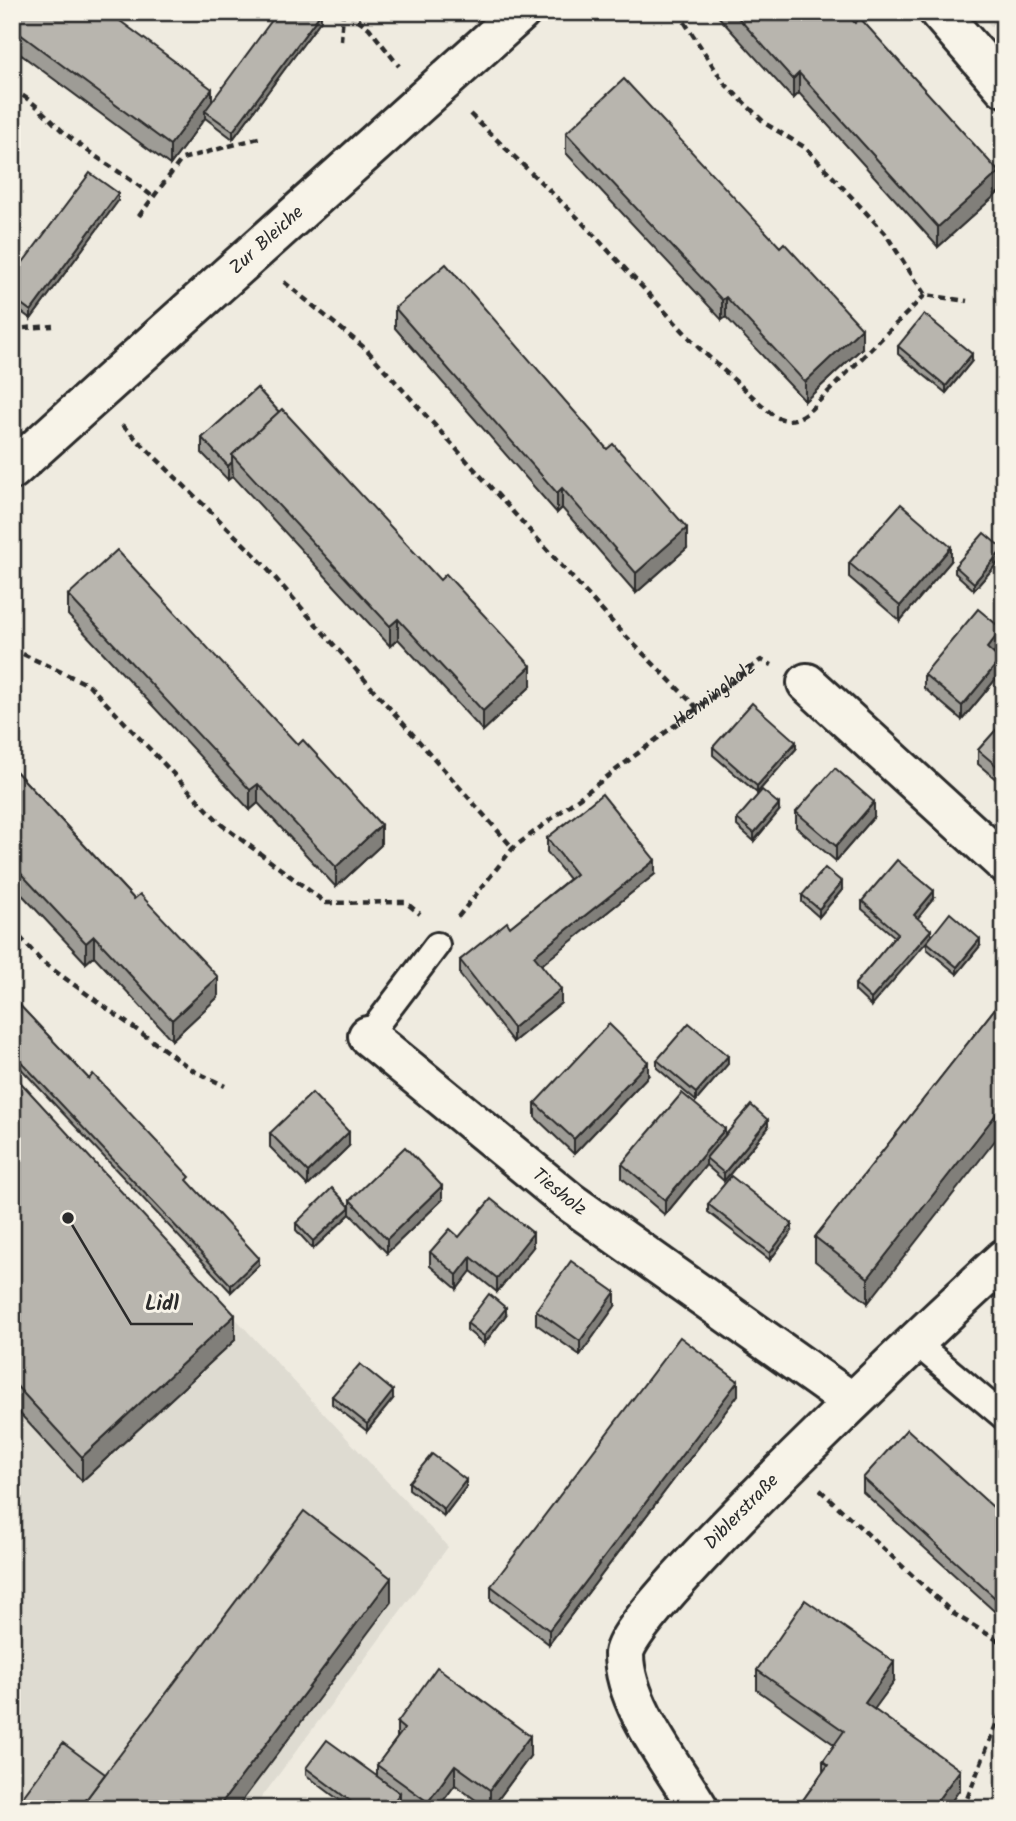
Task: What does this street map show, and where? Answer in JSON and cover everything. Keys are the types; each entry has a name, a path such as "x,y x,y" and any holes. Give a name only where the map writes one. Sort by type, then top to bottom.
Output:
{"street":[{"name":"Zur Bleiche","path":"12,470 521,12"},
{"path":"939,12 1004,87"},
{"path":"807,683 1004,863"},
{"name":"Tiesholz","path":"368,1036 570,1202 852,1402"},
{"name":"Diblerstraße","path":"699,1809 630,1693 623,1651 646,1613 852,1402 1004,1259"}],"lane":[{"name":"Tiesholz","path":"368,1036 440,940"},
{"path":"915,1342 1004,1417"}],"path":[{"path":"341,41 345,12 369,28 404,72"},
{"path":"678,12 724,83 766,124 806,148 885,233 925,295 967,302"},
{"path":"440,85 578,217 699,348 774,416 785,421 797,420 807,413 925,295"},
{"path":"12,90 26,96 72,139 153,197"},
{"path":"139,216 182,159 262,137"},
{"path":"250,256 366,349 606,615 697,708"},
{"path":"12,329 53,326"},
{"path":"94,397 254,554 513,848"},
{"path":"12,649 89,685 222,825 326,903 405,902 440,940"},
{"name":"Henningholz","path":"440,940 513,848 761,660 807,683"},
{"path":"12,928 41,961 194,1071 225,1086"},
{"path":"792,1463 954,1614 1004,1644"},
{"path":"963,1809 1004,1704"}],"shaded area":[{"path":"978,12 1004,12 1004,40"},
{"path":"12,1078 448,1547 253,1809 12,1809"}],"building":[{"path":"12,12 108,12 212,89 170,145 12,28"},
{"path":"278,12 321,13 233,131 205,111"},
{"path":"733,12 845,12 855,23 860,18 999,172 938,227 799,73 793,79"},
{"path":"624,79 780,247 784,243 862,328 805,382 726,297 722,300 566,133"},
{"path":"90,173 118,193 31,311 12,297 12,277"},
{"path":"446,264 607,449 613,444 687,528 636,573 562,488 557,493 395,308"},
{"path":"924,314 972,354 946,386 898,346"},
{"path":"257,388 279,412 232,455 232,462 228,466 202,438"},
{"path":"282,409 440,580 446,574 531,666 483,711 398,619 390,626 232,455"},
{"path":"901,504 951,547 900,606 849,563"},
{"path":"984,533 1003,549 974,583 955,566"},
{"path":"117,550 298,745 303,740 381,825 336,867 258,784 250,790 68,595"},
{"path":"978,609 1002,629 987,648 1000,660 962,706 924,674"},
{"path":"752,703 796,742 757,786 713,747"},
{"path":"1004,721 1004,772 978,750"},
{"path":"12,767 134,899 140,894 218,977 172,1020 94,936 86,943 12,864"},
{"path":"835,768 874,802 836,846 796,812"},
{"path":"762,790 779,804 754,833 737,819"},
{"path":"602,794 655,860 534,956 561,989 513,1028 460,960 507,922 510,927 576,874 547,838"},
{"path":"897,860 934,891 914,915 931,930 871,999 855,984 898,933 862,901"},
{"path":"825,868 842,882 819,909 802,895"},
{"path":"950,913 980,939 957,967 927,942"},
{"path":"12,997 89,1079 93,1074 190,1177 187,1180 259,1258 231,1285 12,1052"},
{"path":"1004,997 1004,1104 868,1278 815,1237"},
{"path":"689,1023 728,1056 696,1093 657,1060"},
{"path":"609,1024 648,1062 574,1139 535,1103"},
{"path":"12,1073 235,1315 82,1457 12,1381"},
{"path":"312,1093 349,1132 308,1172 270,1133"},
{"path":"682,1093 725,1129 665,1200 622,1164"},
{"path":"751,1105 768,1120 724,1173 706,1158"},
{"path":"405,1147 442,1186 387,1239 350,1200"},
{"path":"731,1176 792,1224 770,1253 708,1204"},
{"path":"332,1188 350,1207 313,1241 296,1223"},
{"path":"491,1199 533,1233 497,1278 471,1257 457,1275 430,1252 450,1229 459,1237"},
{"path":"571,1261 615,1292 580,1341 536,1310"},
{"path":"489,1294 506,1308 484,1336 467,1323"},
{"path":"680,1337 738,1381 549,1630 491,1586"},
{"path":"360,1364 393,1391 367,1424 332,1396"},
{"path":"907,1429 1004,1517 1004,1606 863,1478"},
{"path":"432,1454 466,1480 444,1509 409,1482"},
{"path":"304,1511 391,1578 217,1809 79,1809"},
{"path":"805,1600 894,1662 865,1703 960,1770 931,1809 890,1809 884,1804 881,1809 815,1809 803,1800 828,1765 823,1761 844,1731 757,1670"},
{"path":"437,1667 530,1736 490,1790 455,1765 428,1802 377,1765 404,1729 397,1723"},
{"path":"327,1740 400,1793 388,1809 361,1809 306,1768"},
{"path":"63,1743 105,1774 79,1809 14,1809"}],"place":[{"name":"Lidl","path":"68,1218"}]}
